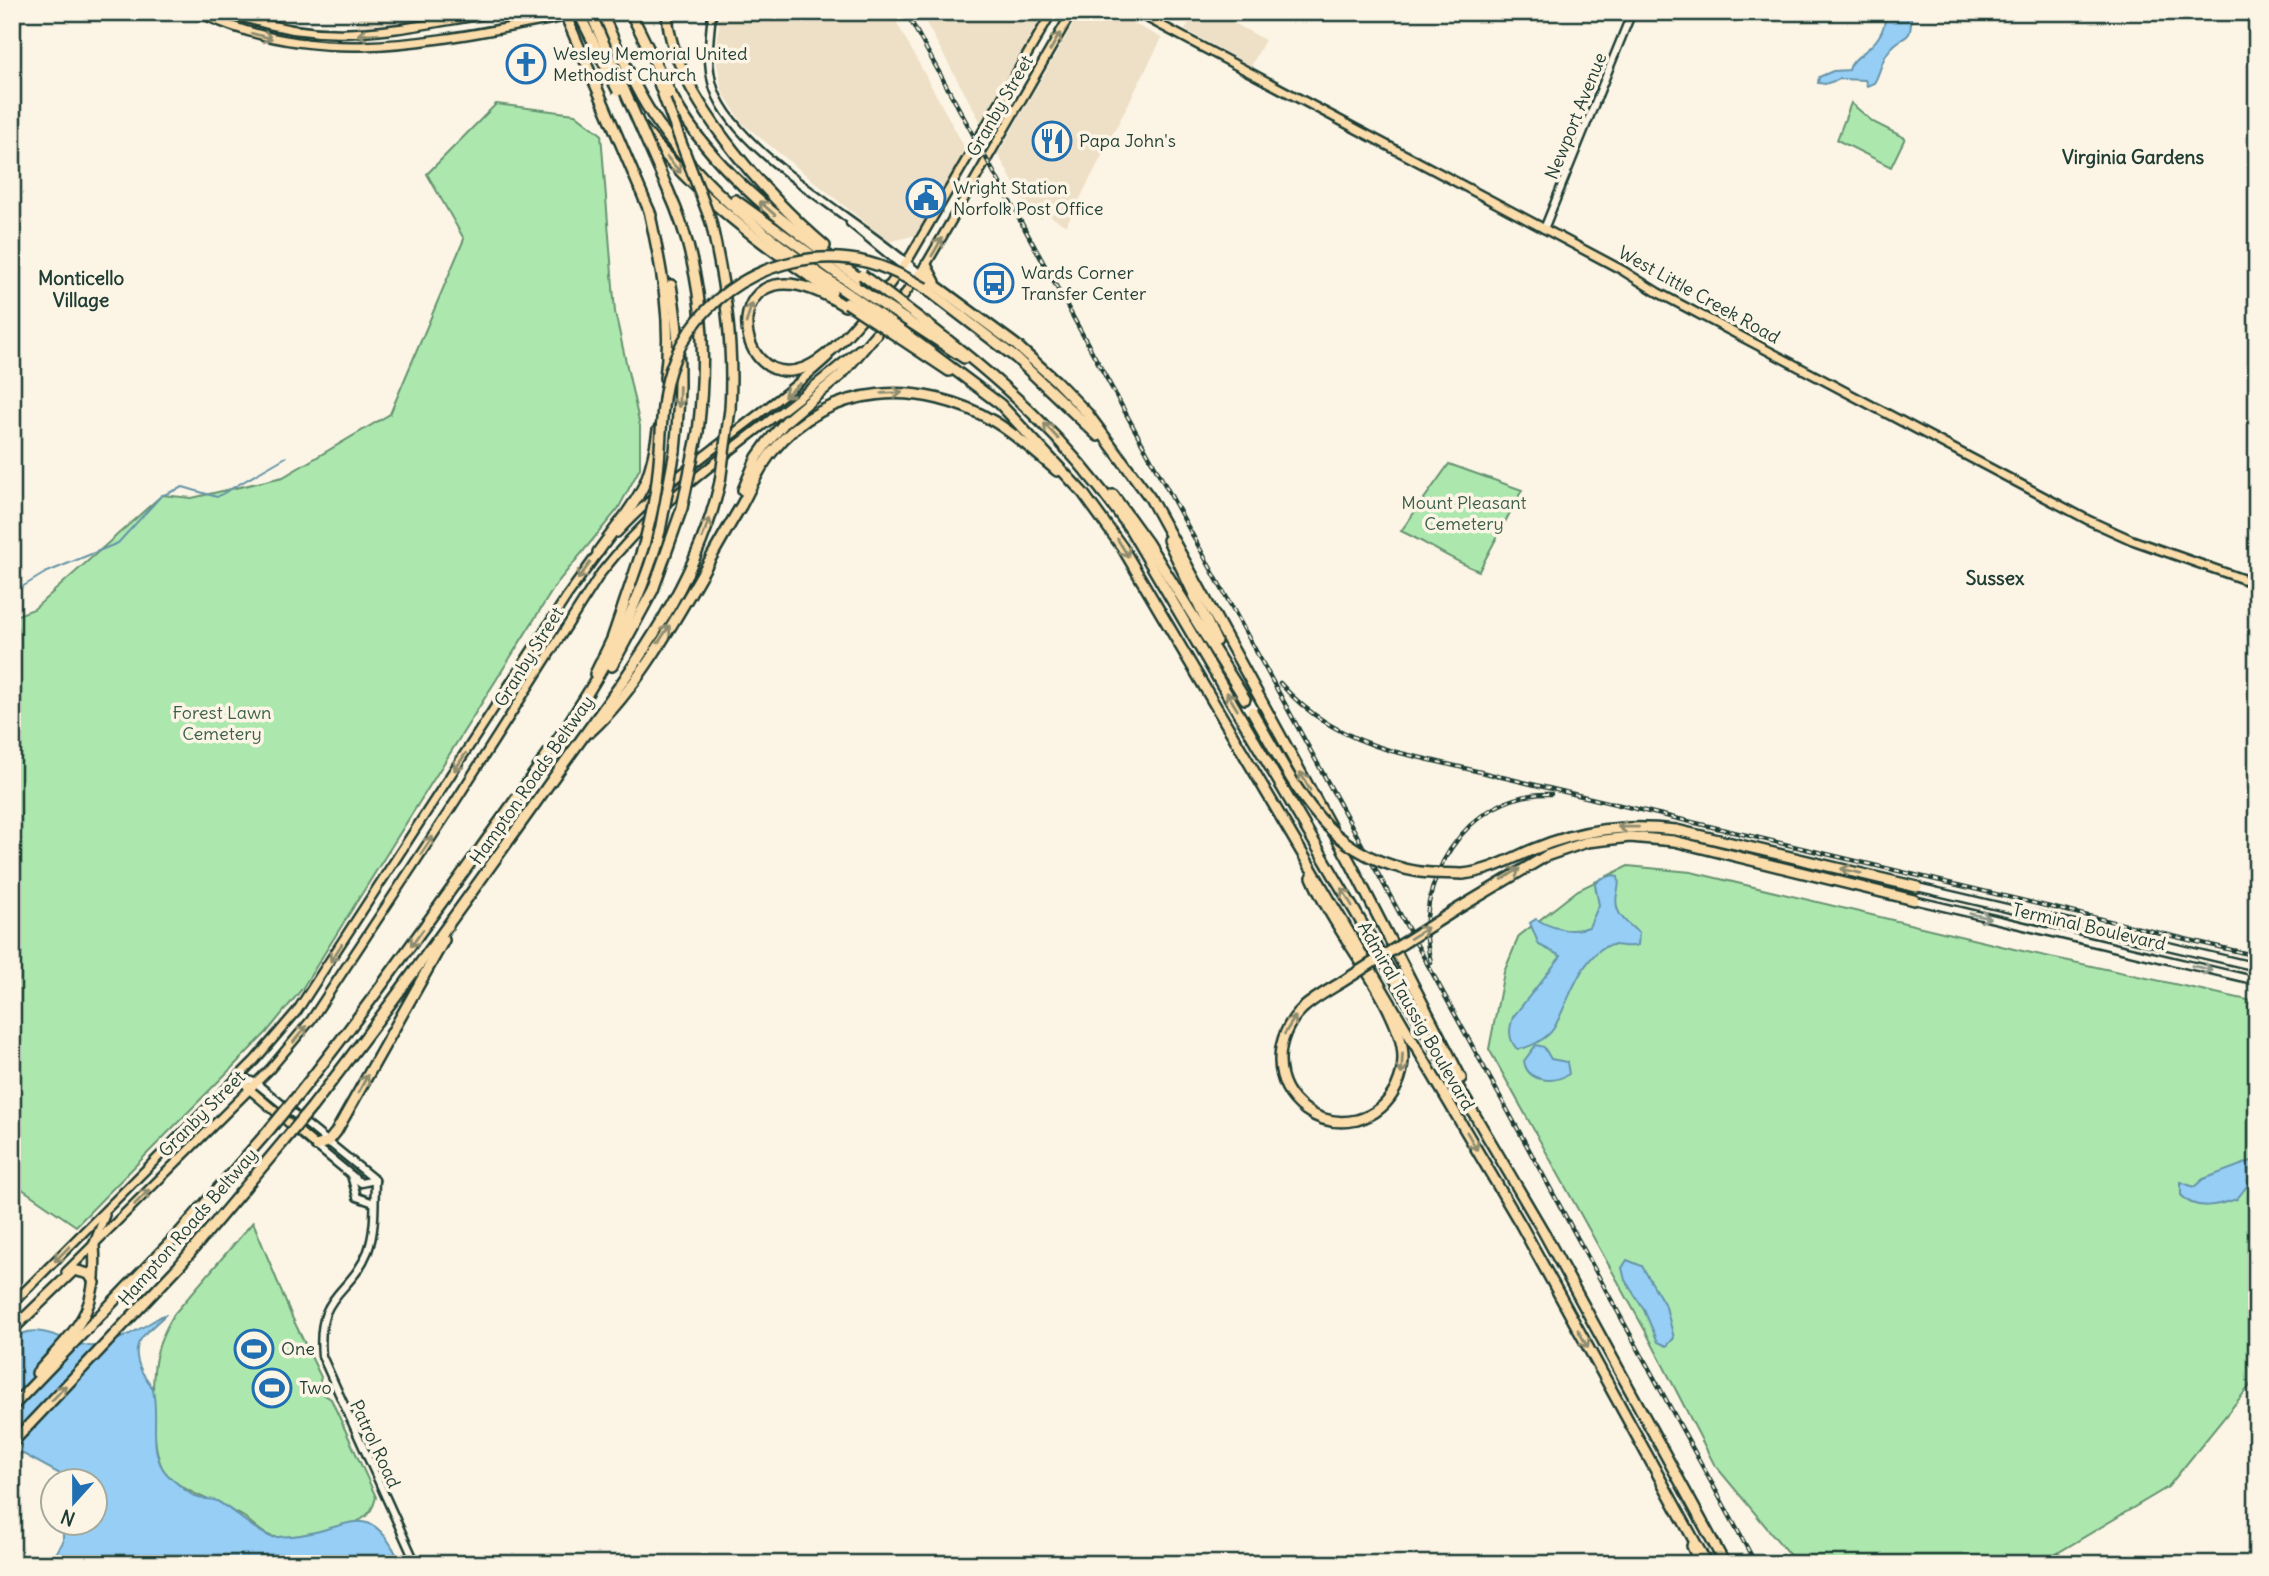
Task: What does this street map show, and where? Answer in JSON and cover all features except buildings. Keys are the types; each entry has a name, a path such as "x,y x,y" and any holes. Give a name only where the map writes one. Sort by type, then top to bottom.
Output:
{"highway":[{"name":"Hampton Roads Beltway","path":"12,1407 181,1231 298,1095 388,978 576,714 599,678 634,610 660,531 675,451 680,392 677,315 663,251 649,210 564,12"},
{"path":"578,12 618,91 661,150 706,198 744,230 854,291 915,320 993,374 1109,489 1147,542 1245,699 1305,803 1342,841 1388,865 1423,873 1464,874 1489,869 1582,831 1616,826 1649,827 1676,830 1917,887"},
{"path":"576,714 601,683 653,590 682,508 698,432 703,334 695,271 682,223 592,12"},
{"path":"601,12 652,115 694,169 854,291"},
{"name":"Hampton Roads Beltway","path":"12,1443 179,1266 312,1107 489,868 576,744 671,603 698,550 720,482 730,409 732,372 729,312 711,222 635,26 625,12"},
{"path":"630,12 680,111 710,151 903,336 1020,426 1083,493"},
{"path":"667,12 670,41 724,138 854,291 865,316 903,336"},
{"path":"598,552 639,498 652,468 667,366 668,318 666,288 649,210"},
{"path":"556,741 612,639 644,545 658,475 664,403 671,369 685,337 716,301 752,276 777,265 811,259 865,262 904,276 925,288 1016,358 1112,450"},
{"path":"921,272 1016,345 1056,381 1087,413 1150,498 1351,864 1455,1069 1527,1197 1548,1241 1727,1564"},
{"path":"888,291 856,324 807,367 790,370 768,365 758,357 748,341 748,311 756,296 772,286 784,283 854,291 888,291 915,320"},
{"path":"733,518 757,457 766,443 786,421 841,375 876,334"},
{"path":"576,744 609,715 647,661 772,452 798,426 834,405 888,392 942,399 983,415 1023,442 1083,493"},
{"path":"1078,460 1147,557 1543,1231"},
{"path":"1131,474 1162,527 1245,699"},
{"name":"Admiral Taussig Boulevard","path":"1083,493 1127,555 1521,1225 1707,1564"},
{"path":"1300,850 1318,892 1391,1016 1401,1044 1401,1077 1391,1097 1374,1112 1343,1122 1312,1114 1295,1100 1283,1081 1279,1060 1283,1037 1294,1018 1310,1003 1342,982 1454,911 1546,856 1587,842 1630,838 1674,842 1914,900"},
{"path":"316,1146 328,1142 430,962 489,868"},
{"path":"12,1401 81,1321 96,1284 94,1245"},
{"path":"12,1328 74,1270 89,1274 96,1284"},
{"path":"1672,1499 1700,1564"}],"main road":[{"path":"198,12 269,39 339,48 390,45 592,12"},
{"path":"228,12 288,30 351,35 391,32 501,12"},
{"path":"541,12 550,19"},
{"name":"Granby Street","path":"12,1304 270,1045 310,994 598,552 649,501 802,382 857,328 888,291 1052,12"},
{"name":"Granby Street","path":"12,1328 256,1083 284,1053 324,1002 601,573 621,548 681,489 810,392 876,334 921,272 1072,12"},
{"name":"West Little Creek Road","path":"1136,12 2090,521 2133,540 2257,584"},
{"name":"Newport Avenue","path":"1545,229 1632,12"},
{"path":"711,14 708,52 711,78 732,123 905,264 921,272"},
{"name":"Terminal Boulevard","path":"1917,887 2257,968"},
{"name":"Terminal Boulevard","path":"1914,900 2257,981"},
{"path":"240,1076 256,1083 376,1180"},
{"path":"240,1076 249,1089 351,1175 362,1183 376,1180"},
{"path":"351,1175 357,1197 374,1203"},
{"name":"Patrol Road","path":"376,1180 372,1236 365,1258 337,1292 326,1312 321,1335 322,1356 416,1564"},
{"path":"94,1245 98,1228 110,1205"}],"shaded area":[{"path":"357,12 421,12 421,15 416,23 357,30"},
{"path":"720,12 891,12 966,150 916,235 889,242 742,123 722,91 716,58"},
{"path":"920,12 1046,12 981,123"},
{"path":"1080,12 1111,12 1162,38 1066,226 1045,213 1041,219 1029,212 998,154"},
{"path":"1194,12 1214,12 1265,40 1251,66 1185,30"}],"green space":[{"path":"1851,103 1873,122 1905,138 1891,167 1837,140"},
{"name":"Forest Lawn Cemetery","path":"496,104 575,114 601,134 615,312 640,426 640,468 618,509 557,583 302,989 267,1032 76,1226 12,1182 12,617 34,609 162,495 192,498 283,477 390,414 464,239 427,174"},
{"name":"Mount Pleasant Cemetery","path":"1449,464 1522,490 1479,571 1401,531"},
{"path":"1628,866 1691,872 2018,950 2257,1002 2257,1377 2168,1487 2039,1564 1797,1564 1714,1464 1647,1334 1489,1049 1504,972 1519,936 1578,890"},
{"path":"253,1222 292,1317 321,1377 319,1385 323,1394 331,1399 376,1497 365,1517 344,1526 301,1535 270,1536 244,1517 178,1484 163,1469 159,1459 154,1430 153,1394 158,1348 174,1314"}],"water":[{"path":"1886,12 1911,12 1910,30 1906,37 1888,52 1874,83 1867,86 1865,80 1840,79 1825,84 1818,83 1819,77 1833,71 1849,70 1851,64 1875,42 1884,24"},
{"path":"1614,875 1619,882 1617,907 1622,917 1639,933 1638,945 1610,945 1601,949 1585,966 1551,1032 1532,1045 1517,1049 1510,1034 1513,1017 1561,956 1539,945 1530,923 1536,919 1555,928 1568,930 1589,927 1599,905 1595,885 1600,879"},
{"path":"1536,1045 1544,1047 1551,1059 1567,1062 1569,1074 1549,1080 1530,1073 1524,1061"},
{"path":"2257,1159 2257,1173 2237,1199 2208,1206 2193,1204 2181,1195 2181,1182 2194,1187 2203,1179"},
{"path":"1627,1260 1642,1266 1666,1307 1674,1338 1667,1346 1658,1342 1644,1310 1625,1280 1622,1268"},
{"path":"165,1315 145,1333 137,1353 142,1372 150,1383 155,1400 156,1451 169,1476 192,1495 217,1501 271,1537 311,1533 356,1522 367,1523 378,1529 389,1542 401,1564 49,1564 63,1538 108,1538 108,1468 49,1468 12,1448 12,1340 21,1334 40,1332 79,1344 97,1346"}],"waterway":[{"path":"12,593 45,573 118,543 161,496 183,487 217,497 286,457"}],"railway":[{"path":"906,12 1756,1564"},
{"path":"1280,683 1304,706 1331,725 1360,740 1392,751 2257,956"},
{"path":"1431,962 1427,933 1429,903 1437,874 1451,848 1470,826 1493,808 1521,797 1551,794"}],"place":[{"name":"Wesley Memorial United Methodist Church","path":"526,64"},
{"name":"Papa John's","path":"1052,141"},
{"name":"Wright Station Norfolk Post Office","path":"926,198"},
{"name":"Wards Corner Transfer Center","path":"994,283"},
{"name":"One","path":"254,1349"},
{"name":"Two","path":"272,1388"}],"district":[{"name":"Virginia Gardens","path":"2133,157"},
{"name":"Monticello Village","path":"81,289"},
{"name":"Sussex","path":"1995,578"}]}
